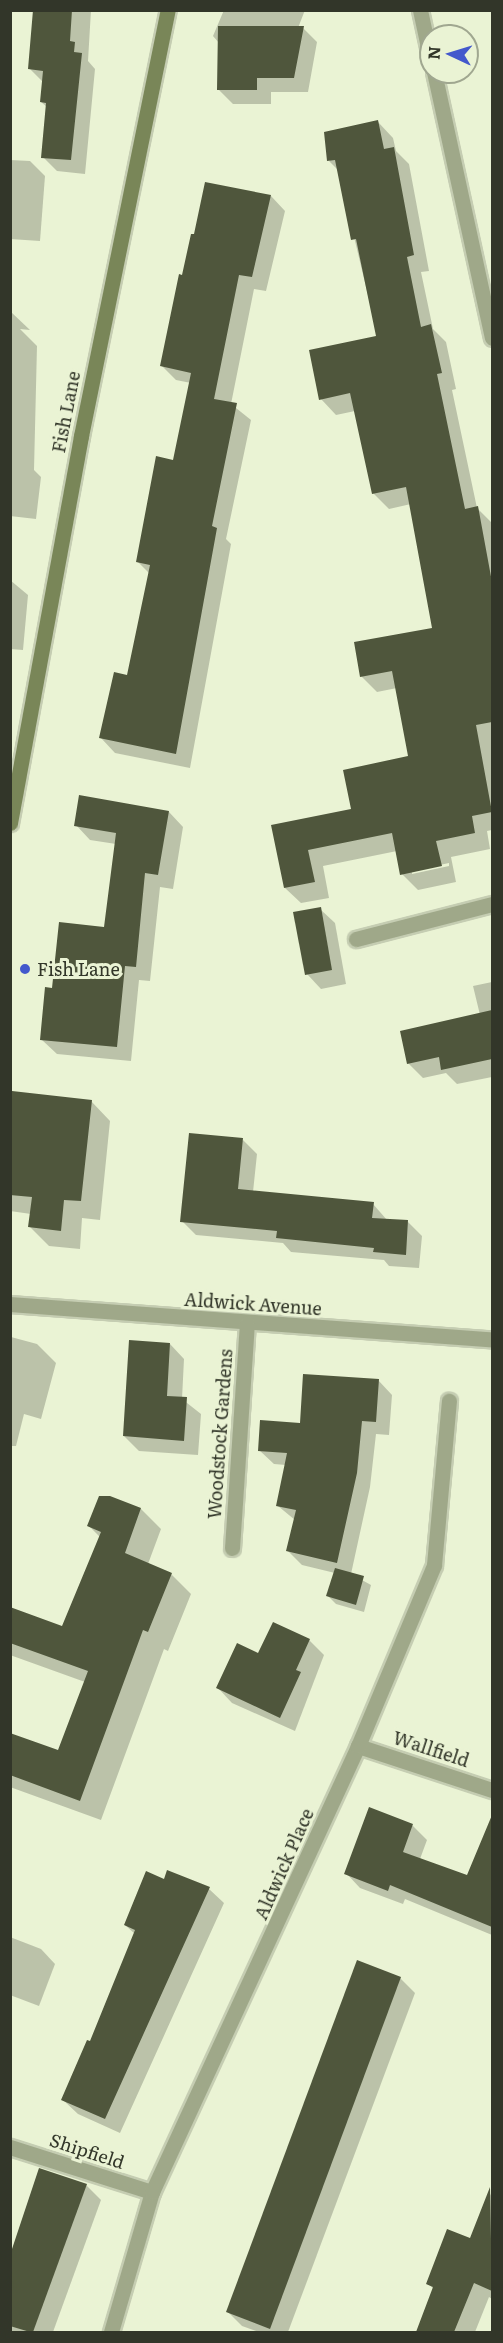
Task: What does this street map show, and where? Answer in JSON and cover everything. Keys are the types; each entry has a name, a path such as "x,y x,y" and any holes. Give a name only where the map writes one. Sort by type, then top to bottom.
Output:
{"street":[{"name":"Fish Lane","path":"10,823 81,436 168,10"},
{"path":"437,84 492,338"},
{"path":"356,939 492,904"},
{"name":"Aldwick Avenue","path":"10,1304 492,1339"},
{"name":"Woodstock Gardens","path":"232,1548 247,1323"},
{"name":"Aldwick Place","path":"111,2332 152,2192 358,1746 434,1565 449,1401"},
{"name":"Wallfield","path":"358,1746 492,1790"},
{"name":"Shipfield","path":"10,2147 152,2192"}],"building":[{"path":"33,10 72,10 70,41 75,42 74,52 82,53 71,160 41,158 46,103 40,102 43,71 28,69"},
{"path":"218,26 304,26 294,78 257,78 257,90 217,90"},
{"path":"378,120 384,149 394,147 414,255 407,257 421,327 431,324 442,373 437,374 465,509 478,506 492,582 492,722 476,725 492,812 472,816 475,833 436,841 442,866 400,875 392,833 308,850 315,882 284,888 271,825 351,809 343,770 408,756 392,671 360,677 354,642 432,628 406,487 372,494 350,393 319,400 309,350 376,336 356,239 351,240 335,160 327,161 324,132"},
{"path":"205,182 271,195 252,277 239,275 214,399 237,403 212,526 217,528 176,754 99,738 114,672 127,675 150,565 136,562 156,456 173,460 191,373 160,366 179,274 182,275 191,234 194,234"},
{"path":"79,795 169,811 158,875 145,873 136,967 125,966 117,1047 40,1040 45,987 52,988 59,922 104,927 116,833 74,826"},
{"path":"321,907 332,970 305,975 293,912"},
{"path":"492,1010 492,1059 441,1070 439,1057 407,1064 400,1031"},
{"path":"12,1091 92,1100 81,1201 64,1200 61,1231 28,1227 32,1197 10,1195"},
{"path":"189,1133 243,1138 238,1189 374,1202 372,1218 408,1220 406,1255 373,1252 374,1248 276,1238 277,1231 180,1222"},
{"path":"129,1340 170,1343 167,1396 187,1397 184,1441 123,1436"},
{"path":"303,1374 379,1379 376,1422 362,1421 357,1473 337,1563 286,1551 296,1510 276,1506 287,1453 258,1451 260,1420 300,1423"},
{"path":"99,1496 110,1496 141,1508 125,1553 172,1573 148,1632 143,1630 80,1801 10,1775 10,1733 58,1750 88,1671 10,1643 10,1607 62,1626 101,1532 87,1526"},
{"path":"335,1568 364,1576 356,1605 326,1596"},
{"path":"273,1622 310,1639 296,1670 301,1672 280,1718 216,1688 237,1643 258,1653"},
{"path":"369,1807 413,1824 403,1852 467,1875 492,1815 492,1927 390,1885 388,1891 344,1874"},
{"path":"167,1870 210,1887 105,2119 61,2100 87,2040 90,2041 135,1930 124,1925 146,1871 164,1879"},
{"path":"357,1960 401,1977 270,2329 226,2312"},
{"path":"39,2168 87,2184 33,2332 30,2332 10,2326 10,2255"},
{"path":"490,2187 492,2291 474,2283 454,2332 416,2332 433,2287 426,2284 447,2229 470,2238"}],"place":[{"name":"Fish Lane","path":"25,969"}]}
